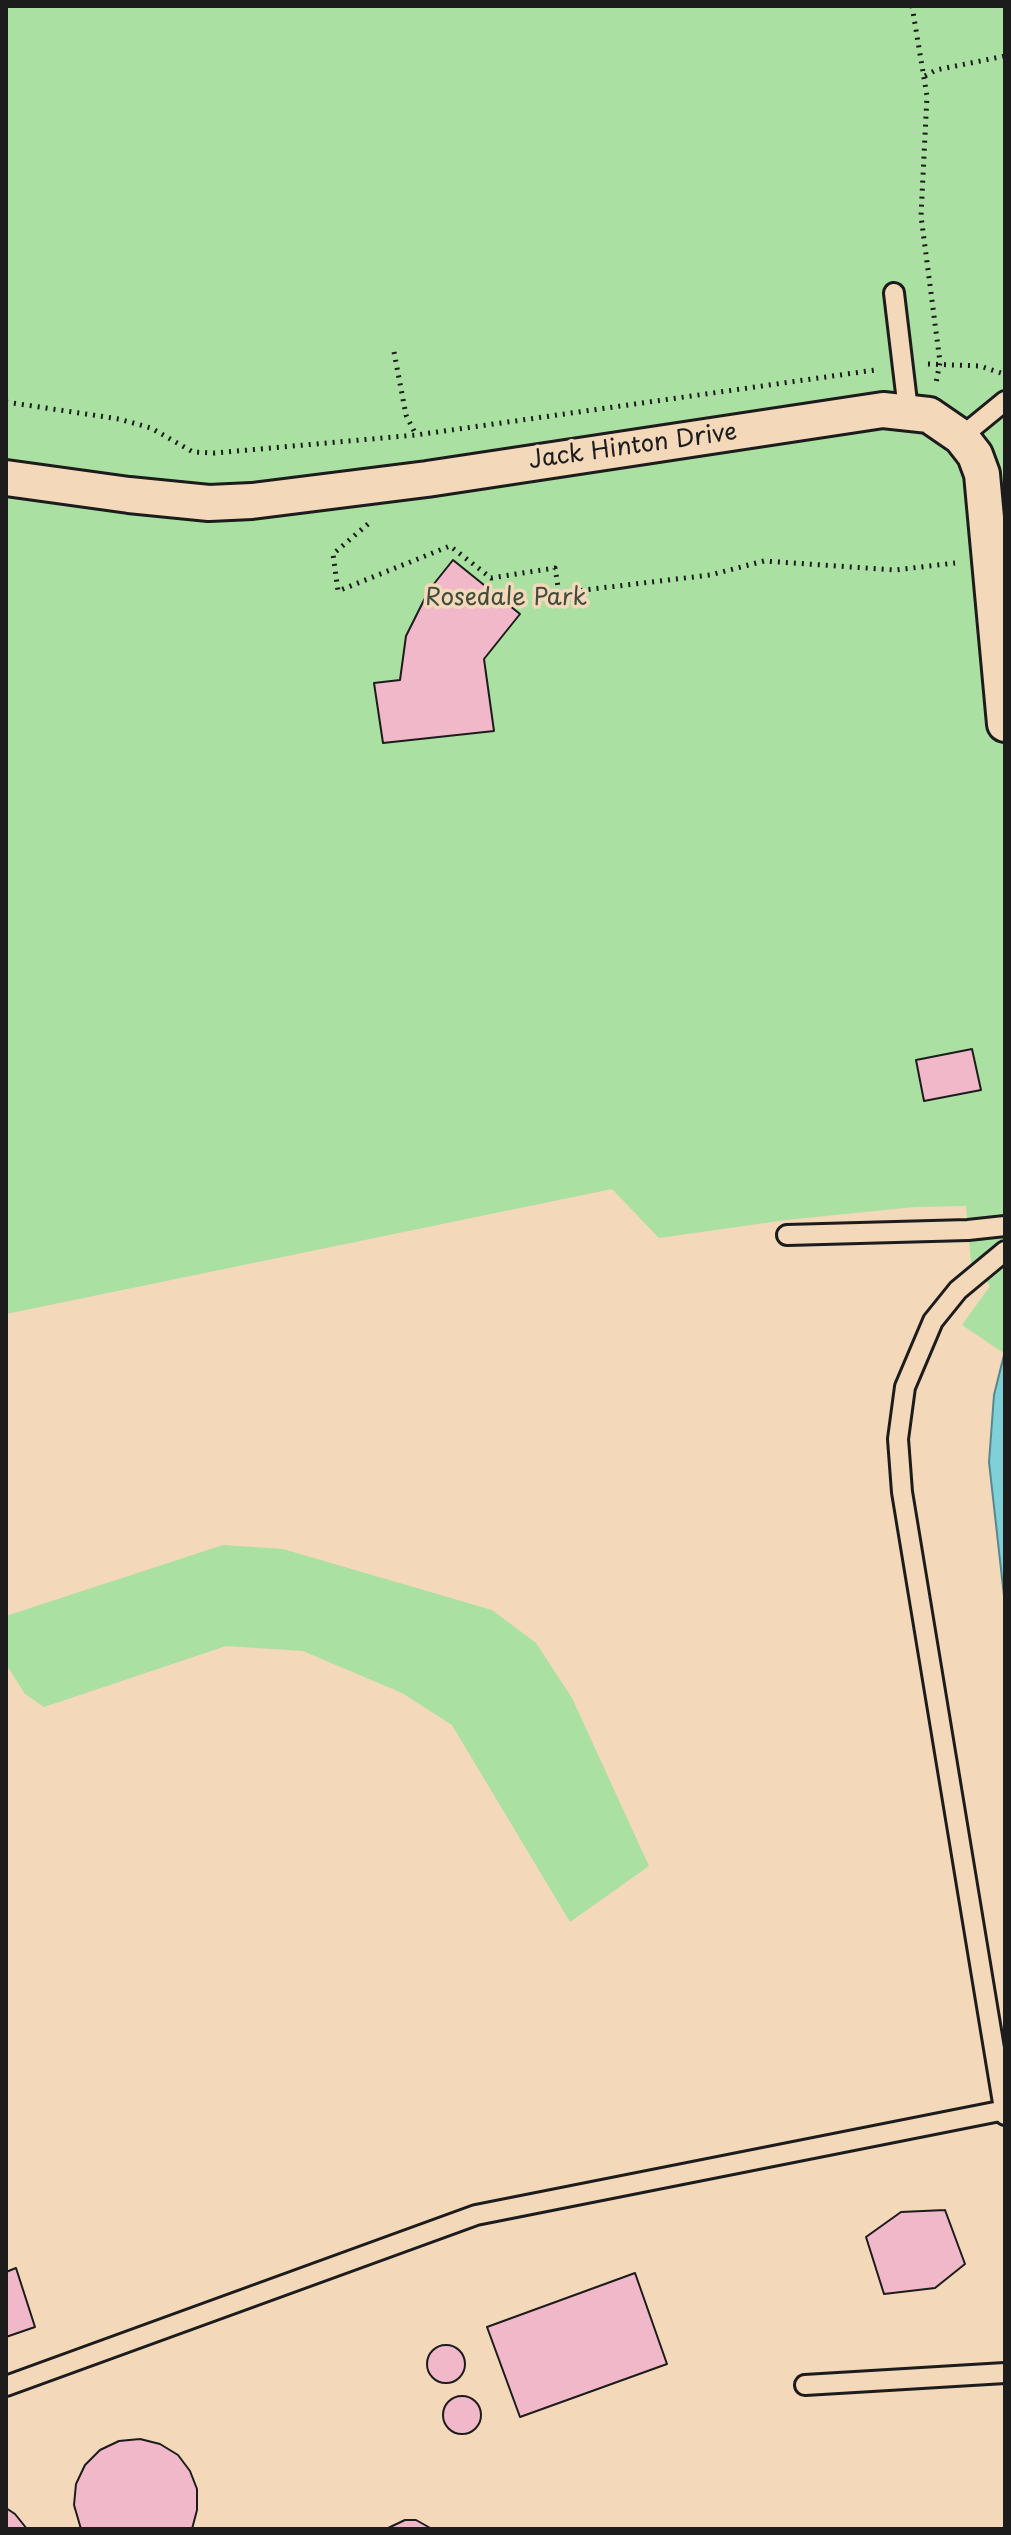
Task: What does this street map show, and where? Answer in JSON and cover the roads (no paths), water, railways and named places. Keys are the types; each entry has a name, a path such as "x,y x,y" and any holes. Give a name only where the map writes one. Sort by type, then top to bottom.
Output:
{"street":[{"name":"Jack Hinton Drive","path":"6,478 209,503 294,498 883,410 918,413"},
{"path":"918,413 961,437 975,455 987,498 1005,724"}],"lane":[{"path":"894,293 902,366 918,413"},
{"path":"961,437 988,411 1005,401"},
{"path":"787,1235 968,1230 1005,1226"},
{"path":"6,2386 476,2215 1005,2112 905,1508 898,1439 905,1387 933,1321 958,1290 1005,1251"},
{"path":"805,2385 1005,2373"}],"water":[{"path":"1004,1355 1005,1605 989,1462 994,1395"}],"park label":[{"name":"Rosedale Park","path":"506,598"}]}
